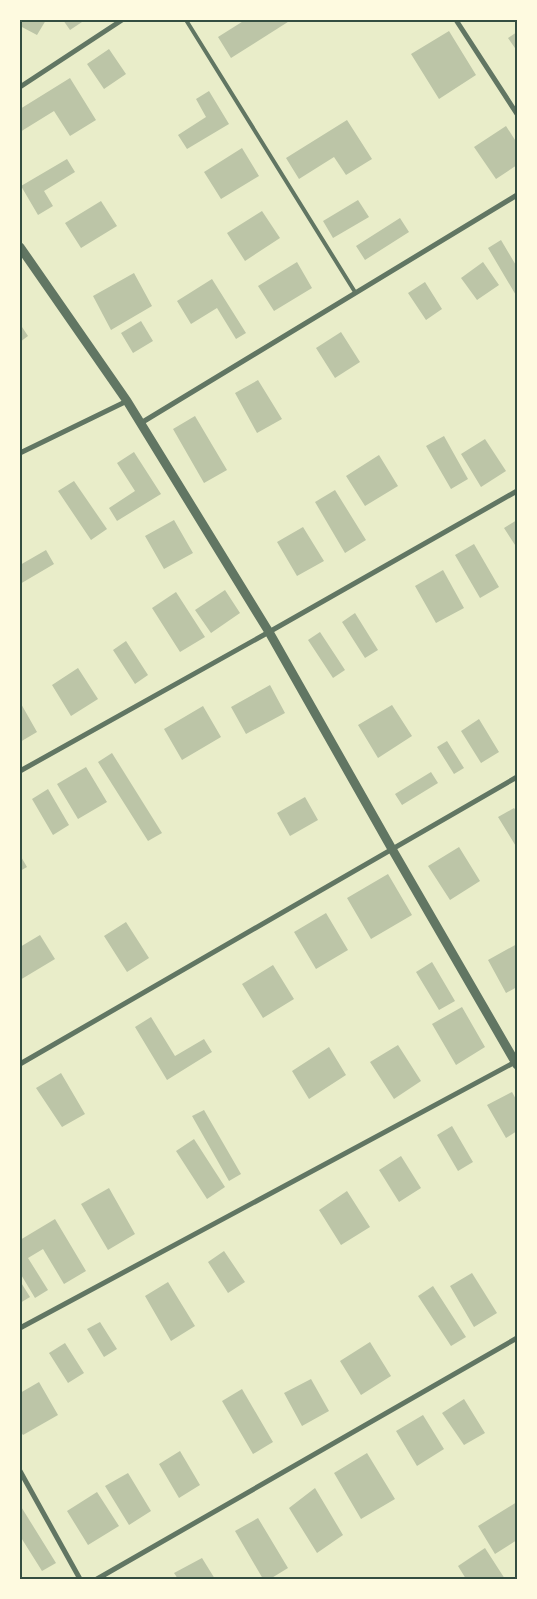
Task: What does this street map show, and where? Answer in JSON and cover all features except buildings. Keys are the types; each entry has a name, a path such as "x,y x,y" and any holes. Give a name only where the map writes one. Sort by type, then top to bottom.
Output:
{"street":[{"path":"20,87 122,20"},
{"path":"456,20 517,114"},
{"path":"141,423 517,195"},
{"path":"20,247 127,401 269,632 516,1063 20,1328"},
{"path":"20,453 127,401"},
{"path":"20,771 517,491"},
{"path":"20,1064 517,777"},
{"path":"97,1579 517,1338"},
{"path":"20,1472 80,1579"}],"lane":[{"path":"186,20 355,292"}]}
